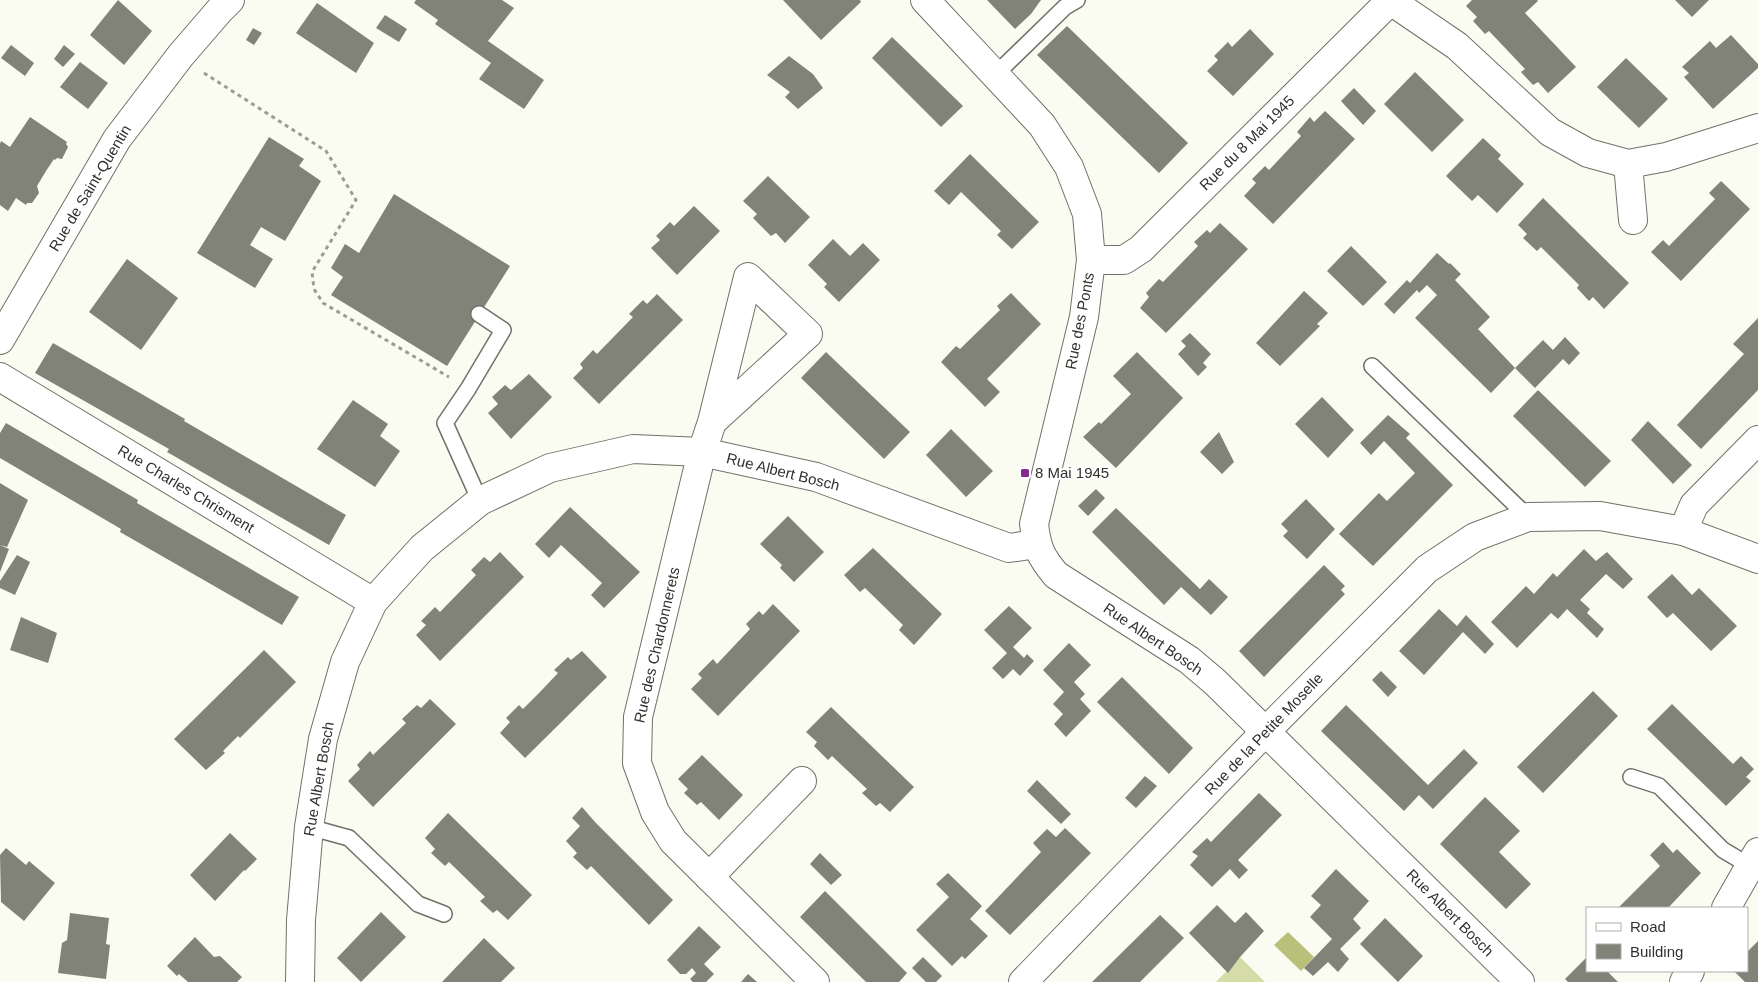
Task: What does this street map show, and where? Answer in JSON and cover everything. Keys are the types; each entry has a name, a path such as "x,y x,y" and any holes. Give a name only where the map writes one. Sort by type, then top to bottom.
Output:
{"street":[{"name":"Rue de Saint-Quentin","path":"0,340 117,138 181,55 230,0"},
{"name":"Rue des Ponts","path":"925,0 1042,125 1069,167 1087,214 1091,260 1084,317 1034,524 1037,544"},
{"path":"1391,0 1457,46 1550,132 1588,153 1628,164 1666,157 1758,128"},
{"name":"Rue du 8 Mai 1945","path":"1091,260 1124,260 1141,249 1391,0"},
{"path":"1628,164 1633,220"},
{"path":"702,452 712,422 748,277 808,334 712,422"},
{"name":"Rue Charles Chrisment","path":"0,377 373,602"},
{"path":"1683,531 1694,506 1758,440"},
{"name":"Rue Albert Bosch","path":"300,982 301,920 309,827 323,739 345,662 373,602 422,548 480,501 550,468 633,449 702,452 816,477 1009,548 1037,544 1045,562 1056,575 1189,660 1215,682 1520,982"},
{"name":"Rue des Chardonnerets","path":"702,452 638,717 637,763 654,812 674,841 815,982"},
{"name":"Rue de la Petite Moselle","path":"1023,982 1427,569 1475,537 1528,517 1600,516 1683,531 1758,559"},
{"path":"709,877 802,781"},
{"path":"1727,907 1754,859"}],"lane":[{"path":"995,75 1065,7 1077,0"},
{"path":"479,314 503,330 468,389 445,423 480,501"},
{"path":"1372,366 1528,517"},
{"path":"1631,777 1659,786 1723,850 1754,859"},
{"path":"309,827 349,838 418,904 444,914"}],"path":[{"path":"181,55 202,72 326,151 356,200 312,272 314,289 323,302 468,389"}],"shaded area":[{"path":"1288,932 1314,957 1301,971 1274,945"},
{"path":"1240,957 1265,982 1216,982"}],"building":[{"path":"118,0 152,31 124,65 90,35"},
{"path":"416,0 502,0 514,8 488,41 544,80 524,109 479,79 491,63 435,24 438,20 414,3"},
{"path":"783,0 860,0 861,2 821,40"},
{"path":"987,0 1041,0 1031,14 1015,29"},
{"path":"1472,0 1537,0 1525,13 1576,67 1548,93 1538,82 1533,85 1521,72 1525,69 1489,31 1485,34 1473,21 1477,17 1466,6"},
{"path":"1675,0 1709,0 1692,17"},
{"path":"317,3 374,43 356,73 296,33"},
{"path":"385,15 407,29 399,42 376,28"},
{"path":"1067,26 1188,143 1159,173 1037,55"},
{"path":"253,28 262,33 254,45 246,40"},
{"path":"1250,29 1274,54 1233,96 1207,71 1218,60 1214,56 1228,42 1232,47"},
{"path":"1731,35 1758,64 1758,68 1713,109 1684,77 1689,73 1682,67 1710,41 1716,48"},
{"path":"892,37 963,106 941,127 872,58"},
{"path":"11,45 34,63 25,76 1,58"},
{"path":"64,45 75,54 63,67 54,59"},
{"path":"789,56 813,74 823,88 798,109 785,97 790,92 767,75"},
{"path":"1626,58 1668,99 1639,128 1597,87"},
{"path":"80,62 108,83 88,109 60,87"},
{"path":"1415,72 1464,120 1432,152 1384,104"},
{"path":"1354,88 1376,111 1363,125 1341,101"},
{"path":"1325,111 1355,139 1273,224 1244,196 1256,183 1252,179 1265,166 1269,170 1301,136 1297,132 1310,117 1314,122"},
{"path":"30,117 67,142 68,147 62,159 54,159 46,171 37,186 39,193 32,203 27,203 26,205 16,198 8,211 0,205 0,144 1,141 10,147"},
{"path":"269,137 304,159 299,166 321,181 285,241 261,227 250,245 273,259 255,288 197,253"},
{"path":"1483,138 1501,155 1498,159 1524,184 1497,213 1478,195 1472,201 1446,176"},
{"path":"970,154 1039,222 1012,249 997,235 1001,231 961,192 949,205 934,191"},
{"path":"768,176 810,217 785,243 776,233 771,236 753,218 757,214 743,201"},
{"path":"1721,181 1750,209 1681,281 1651,252 1663,240 1669,246 1715,199 1709,193"},
{"path":"394,194 510,266 447,366 331,295 343,277 331,268 345,244 359,253"},
{"path":"1543,198 1629,283 1604,309 1593,297 1589,301 1577,288 1579,285 1541,247 1537,251 1523,238 1527,234 1518,225"},
{"path":"694,206 720,231 677,275 651,248 660,240 656,236 670,222 674,226"},
{"path":"1220,223 1248,249 1166,333 1140,308 1149,297 1146,293 1159,279 1163,282 1198,246 1194,242 1207,230 1210,233"},
{"path":"833,239 850,256 863,243 880,260 839,302 824,287 827,284 808,265"},
{"path":"1351,246 1387,282 1363,306 1327,271"},
{"path":"1437,253 1461,274 1455,280 1490,317 1478,329 1515,368 1491,393 1415,318 1437,295 1427,285 1419,293 1417,290 1394,314 1384,304 1407,280 1410,283"},
{"path":"127,259 178,298 141,350 89,312"},
{"path":"1304,291 1328,313 1317,324 1320,326 1280,366 1256,343"},
{"path":"1011,293 1041,324 987,379 1000,392 985,407 941,362 956,346 960,349 1000,310 997,306"},
{"path":"657,294 683,320 599,404 573,378 583,368 580,364 593,350 597,354 633,317 629,314 643,300 647,304"},
{"path":"1758,318 1758,390 1701,449 1677,425 1744,354 1733,344"},
{"path":"1190,333 1211,354 1203,363 1207,367 1198,376 1178,354 1186,346 1181,341"},
{"path":"1565,337 1580,353 1569,365 1563,359 1535,388 1515,368 1543,340 1553,350"},
{"path":"53,343 346,515 329,545 167,452 169,449 35,373"},
{"path":"826,352 910,432 884,459 801,378"},
{"path":"1137,352 1183,398 1116,468 1083,437 1099,422 1101,424 1131,394 1113,376"},
{"path":"529,374 552,397 511,439 488,413 498,404 492,397 505,385 511,390"},
{"path":"1538,390 1611,461 1585,487 1513,416"},
{"path":"1322,397 1354,430 1328,458 1295,424"},
{"path":"353,400 388,424 380,436 400,451 375,487 317,449"},
{"path":"1388,415 1410,434 1406,438 1453,485 1373,566 1339,534 1379,493 1387,501 1415,473 1384,441 1371,455 1360,443"},
{"path":"1648,421 1692,465 1673,484 1631,440"},
{"path":"6,423 138,500 137,503 299,597 282,625 120,532 121,529 0,458 0,433"},
{"path":"951,429 993,471 966,497 926,455"},
{"path":"1219,432 1234,462 1222,474 1200,452"},
{"path":"0,483 28,500 7,547 0,545"},
{"path":"1096,489 1105,498 1088,516 1078,506"},
{"path":"1306,499 1335,529 1307,559 1283,536 1288,531 1281,524"},
{"path":"570,507 640,572 604,608 591,595 602,583 561,545 549,558 535,544"},
{"path":"1116,508 1200,589 1209,579 1228,597 1211,615 1181,587 1164,605 1092,532"},
{"path":"788,516 824,552 794,582 780,568 782,565 760,544"},
{"path":"0,545 9,549 0,572"},
{"path":"873,548 942,614 914,645 899,630 903,625 865,588 860,592 844,575"},
{"path":"1584,549 1596,561 1607,552 1633,579 1623,589 1606,574 1580,600 1590,609 1587,613 1604,629 1597,638 1567,609 1558,619 1551,613 1517,648 1491,622 1526,586 1534,594 1553,573 1557,577"},
{"path":"500,552 524,577 440,661 416,635 426,625 421,621 435,607 440,612 476,575 471,570 484,557 490,562"},
{"path":"17,555 30,562 15,595 0,588 0,581"},
{"path":"1324,565 1345,586 1341,590 1345,594 1264,677 1239,651"},
{"path":"1672,574 1692,595 1699,588 1737,626 1711,651 1673,613 1667,618 1647,597"},
{"path":"773,604 800,631 718,716 691,689 702,678 698,674 713,659 717,664 750,629 746,624 759,611 763,615"},
{"path":"1009,606 1032,628 1013,647 1024,658 1027,654 1034,661 1020,676 1013,669 1003,679 992,668 1007,653 984,630"},
{"path":"1439,609 1457,626 1466,615 1494,644 1485,654 1463,632 1424,675 1399,651"},
{"path":"21,617 57,633 48,663 10,650"},
{"path":"1069,643 1091,665 1074,682 1085,694 1080,699 1091,711 1066,737 1054,724 1063,714 1053,704 1064,692 1043,670"},
{"path":"264,650 296,682 240,738 238,736 223,751 225,753 206,770 174,739"},
{"path":"582,651 607,677 525,758 500,733 510,722 506,718 519,705 523,709 558,673 554,670 568,657 571,660"},
{"path":"1381,671 1397,687 1388,697 1372,680"},
{"path":"1122,677 1193,748 1169,774 1097,702"},
{"path":"1593,691 1618,716 1543,793 1517,767"},
{"path":"430,699 456,724 373,807 348,781 360,769 357,765 370,751 373,755 406,723 402,719 417,705 421,708"},
{"path":"1672,704 1733,764 1741,756 1754,769 1746,777 1751,781 1726,806 1647,729"},
{"path":"1346,705 1428,785 1464,749 1478,763 1433,809 1419,795 1404,811 1321,731"},
{"path":"831,707 914,787 890,812 880,803 876,806 862,793 867,789 832,756 828,760 814,746 817,742 806,732"},
{"path":"702,755 743,795 719,820 701,802 697,805 684,793 688,789 678,779"},
{"path":"1145,776 1157,786 1136,808 1125,798"},
{"path":"1037,780 1071,814 1061,824 1027,791"},
{"path":"1259,793 1282,815 1238,860 1248,870 1239,879 1230,869 1212,887 1190,865 1198,856 1192,852 1207,838 1211,842"},
{"path":"1485,797 1520,831 1499,852 1531,884 1506,909 1440,844"},
{"path":"582,807 673,900 649,925 591,866 587,870 573,857 577,853 566,841 580,826 572,818"},
{"path":"448,813 532,895 508,920 497,910 493,913 480,901 485,897 449,862 445,866 431,853 435,849 425,838"},
{"path":"1065,828 1091,853 1010,935 985,911 1041,852 1033,843 1047,829 1056,837"},
{"path":"230,833 257,859 215,901 190,875"},
{"path":"1663,842 1673,853 1677,849 1701,873 1669,907 1619,907 1660,866 1650,855"},
{"path":"6,848 26,865 29,861 55,883 24,921 1,902 0,855"},
{"path":"820,853 842,875 831,885 810,864"},
{"path":"1336,869 1369,901 1353,919 1361,928 1340,949 1349,959 1338,972 1328,962 1313,976 1304,968 1332,939 1310,917 1321,905 1311,896"},
{"path":"948,873 982,906 970,919 988,936 965,959 962,956 952,966 916,930 949,897 936,884"},
{"path":"825,891 907,973 899,982 866,982 800,917"},
{"path":"1217,905 1235,923 1246,912 1264,931 1228,973 1189,933"},
{"path":"381,912 406,937 361,982 337,958"},
{"path":"70,913 109,918 106,944 110,945 106,979 58,973 62,943 67,940"},
{"path":"1160,915 1184,938 1140,982 1092,982"},
{"path":"1385,918 1423,956 1398,982 1360,944"},
{"path":"699,926 721,947 704,964 714,974 706,982 693,982 690,979 696,973 692,968 686,974 680,974 667,960"},
{"path":"195,937 214,957 220,956 242,977 237,982 188,982 179,974 177,976 167,966"},
{"path":"484,938 515,968 501,982 442,982"},
{"path":"1758,941 1758,982 1745,982 1735,972 1748,972 1748,951"},
{"path":"923,957 942,976 936,982 926,982 912,968"},
{"path":"1586,958 1586,972 1608,972 1618,982 1568,982 1565,979"},
{"path":"748,974 757,982 741,982"}],"place":[{"name":"8 Mai 1945","path":"1025,473"}]}
